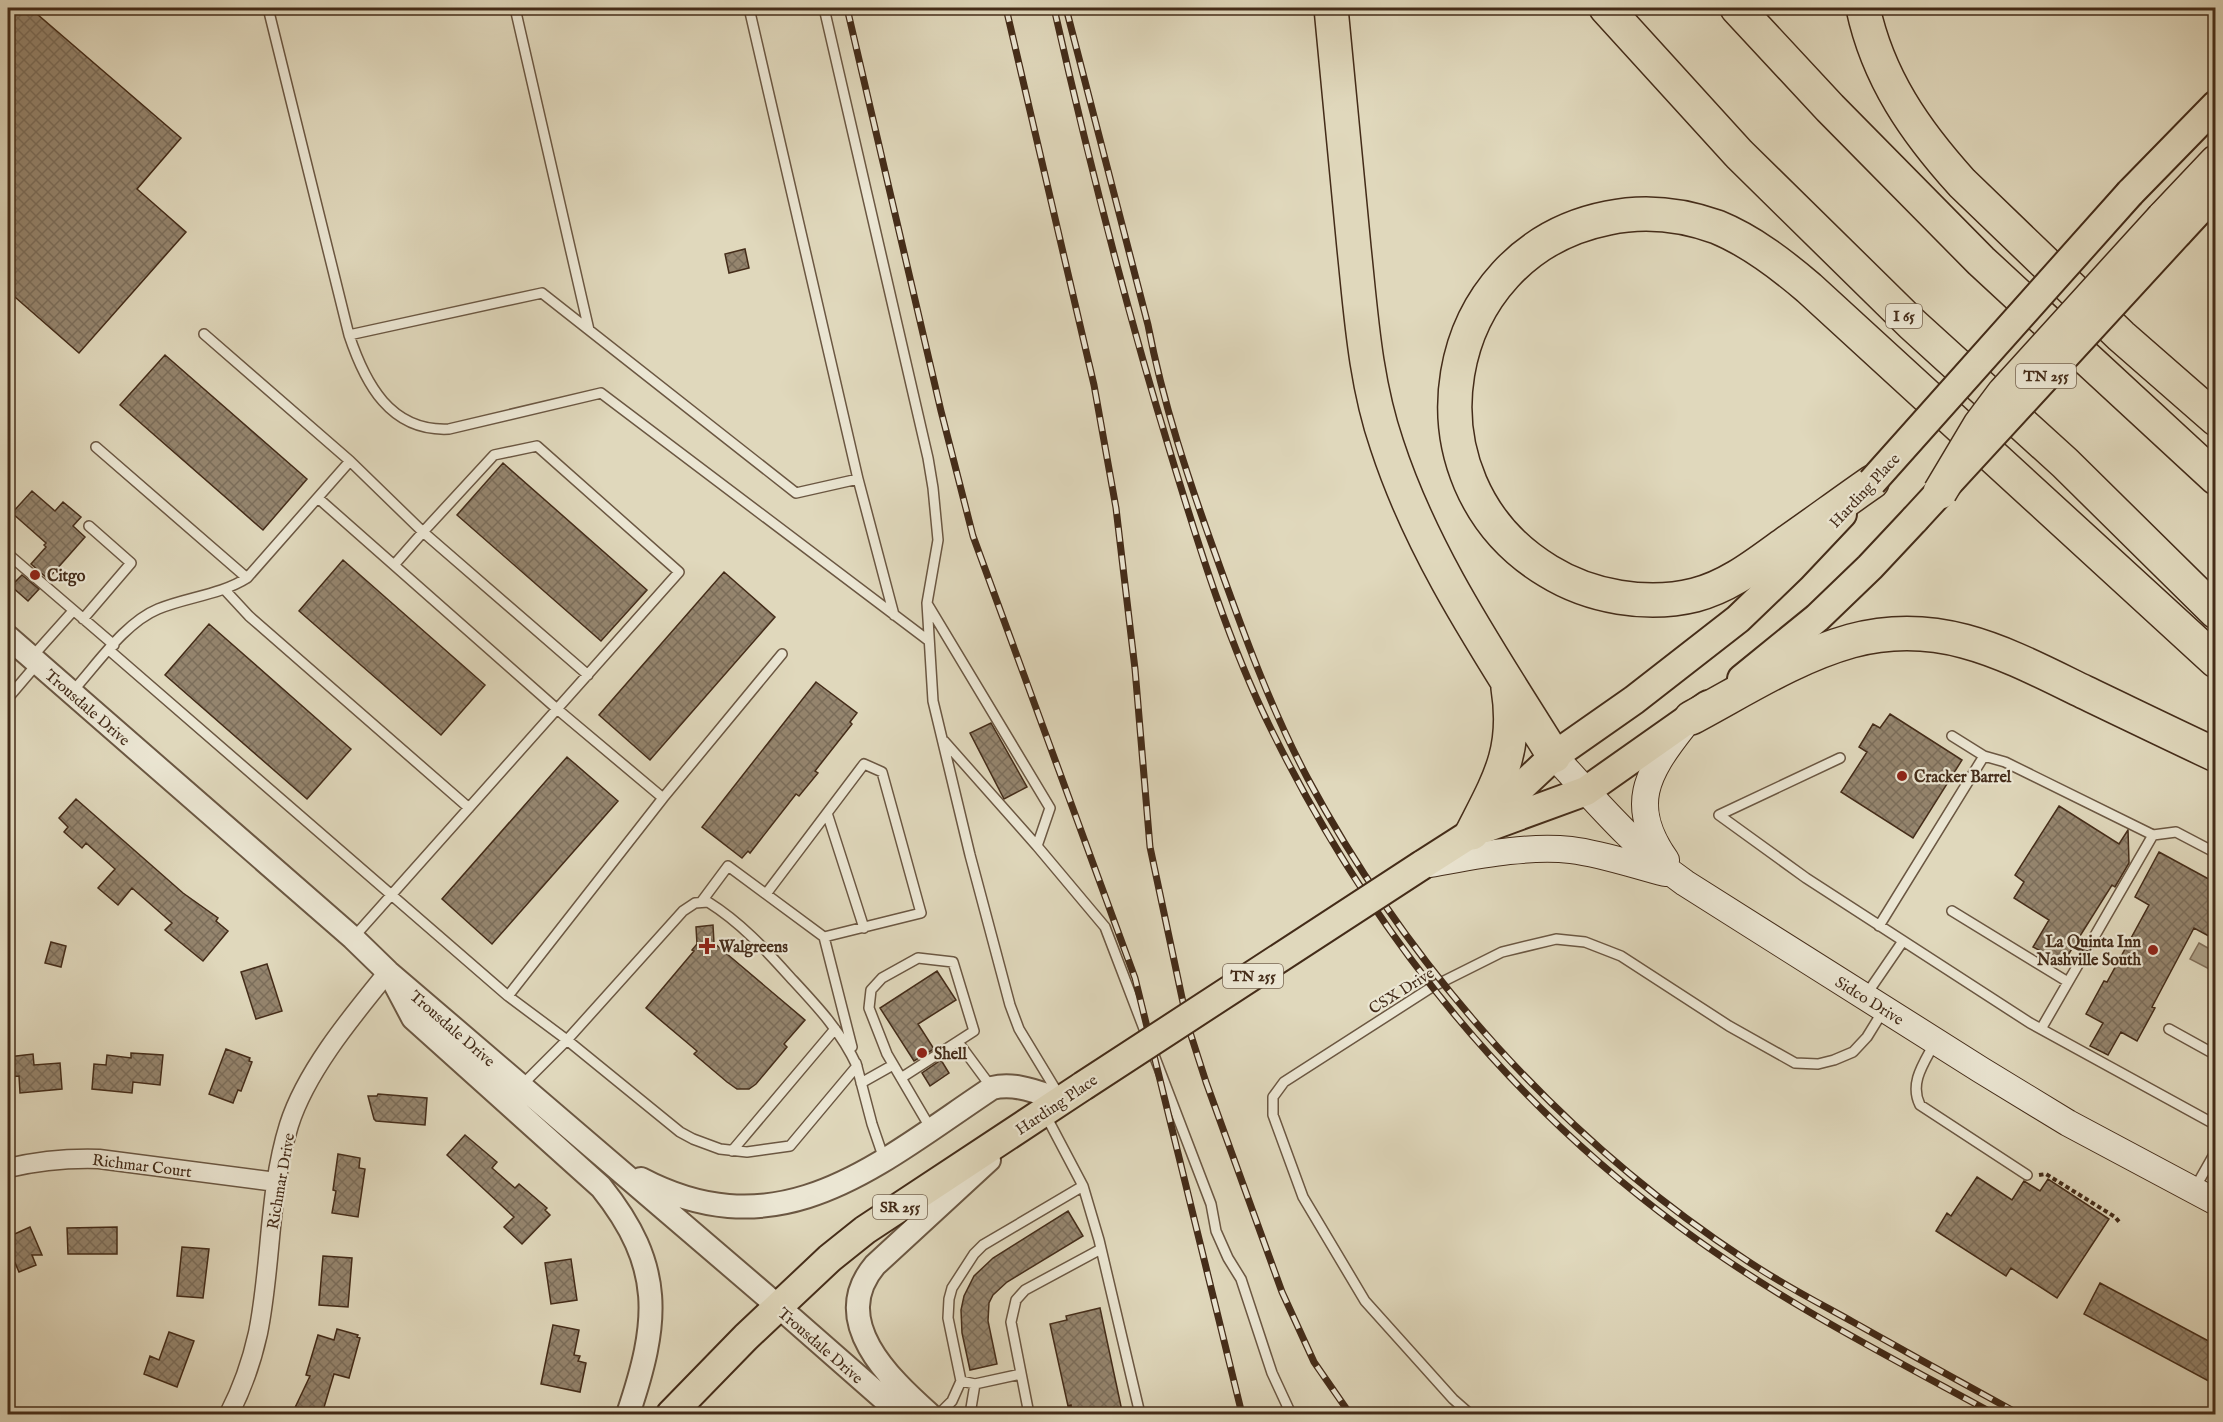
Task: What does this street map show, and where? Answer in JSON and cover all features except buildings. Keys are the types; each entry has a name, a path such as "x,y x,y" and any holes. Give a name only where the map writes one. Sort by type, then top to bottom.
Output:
{"highway":[{"path":"1331,8 1363,341 1377,412 1398,477 1422,535 1452,591 1554,756"},
{"name":"I 65","path":"1606,8 1747,162 1912,324 2065,463 2216,612"},
{"path":"1737,8 1830,108 1981,261 2216,478"},
{"path":"1863,8 1881,65 1894,92 1920,134 1939,157 1969,190 2097,313 2216,419"},
{"path":"1940,492 1980,425 2004,393 2170,226 2216,162"},
{"path":"1872,482 1745,572 1710,590 1681,597 1636,599 1578,587 1526,557 1498,529 1476,495 1461,458 1454,416 1454,394 1460,355 1474,320 1495,287 1521,260 1562,232 1594,221 1644,213 1681,217 1718,228 1754,246 1809,288 2216,661"},
{"path":"1691,718 1823,650 1872,636 1902,633 1930,634 1976,643 2028,664 2216,755"},
{"path":"1477,844 1510,742 1512,711 1507,680"}],"main road":[{"name":"Harding Place","path":"1477,844 1554,756 1669,674 1738,619 1791,568 1872,482 2130,193 2216,105"},
{"path":"2170,226 2216,192"},
{"name":"Harding Place","path":"671,1414 779,1306 830,1258 865,1230 1422,865 1477,844 1586,791 1691,718 1817,618 1870,567 1940,492"},
{"path":"1680,879 1652,836 1647,824 1644,803 1645,792 1653,770 1663,753 1691,718"},
{"name":"Sidco Drive","path":"1554,756 1622,829 1680,879 2068,1123 2205,1197"},
{"name":"TN 255","path":"1477,844 1533,850 1568,850 1613,858 1680,879"}],"street":[{"name":"Trousdale Drive","path":"8,637 353,938 388,972 606,1161 779,1306 901,1414"},
{"path":"388,972 413,1018 601,1187 622,1214 645,1265 651,1293 645,1354 628,1414"},
{"name":"Richmar Drive","path":"229,1414 250,1361 258,1331 276,1182 290,1122 300,1099 336,1040 388,972"},
{"path":"606,1161 679,1197 717,1205 772,1205 825,1192 862,1174 992,1088 1008,1085 1019,1086 1055,1105 904,1238 875,1265 861,1285 858,1305 862,1331 867,1344 896,1384 929,1414"},
{"name":"Richmar Court","path":"8,1168 45,1161 77,1158 99,1159 276,1182"}],"lane":[{"path":"268,8 350,335 364,375 374,390 397,415 425,428 449,429 601,393 929,641"},
{"path":"515,8 589,330"},
{"path":"749,8 858,479 894,615"},
{"path":"824,8 933,488 938,540 927,603 933,701 970,855 1010,1005 1055,1105 1083,1186 1101,1249 1140,1414"},
{"path":"350,335 542,293 796,494 858,479"},
{"path":"204,334 350,460 423,532 588,675"},
{"path":"353,938 680,572 537,446 494,455 394,565"},
{"path":"96,447 247,578"},
{"path":"71,693 135,622 157,609 224,589 247,578 350,460"},
{"path":"318,498 557,709 663,798"},
{"path":"83,619 131,563 89,526"},
{"path":"8,554 390,896 507,996 567,1040 680,1132 703,1144 732,1151 760,1151 790,1146 857,1066"},
{"path":"224,589 249,616 469,808"},
{"path":"927,603 1050,808 1037,846"},
{"path":"8,698 73,610"},
{"path":"507,996 663,798 782,654"},
{"path":"1952,736 1984,756 2005,762 2153,835 2176,832 2216,853"},
{"path":"942,738 1105,927 1211,1204 1216,1231 1228,1258 1241,1279 1272,1373 1291,1414"},
{"path":"1879,926 1984,756"},
{"path":"1840,758 1719,815 1806,878 2041,1029 2216,1125"},
{"path":"766,894 864,764 882,772 921,913 824,937"},
{"path":"827,813 864,927"},
{"path":"2041,1029 2153,835"},
{"path":"521,1087 567,1040 683,911 702,901 728,866 824,937 872,1124 884,1159"},
{"path":"702,901 708,902 741,925 776,961 847,1044 857,1066"},
{"path":"1952,910 2068,982"},
{"name":"CSX Drive","path":"1470,1414 1453,1399 1365,1301 1303,1197 1273,1114 1274,1097 1284,1082 1432,987 1502,952 1556,939 1585,942 1621,956 1729,1026 1794,1063 1818,1064 1853,1052 1867,1037 1875,1003 1903,941"},
{"path":"901,1078 974,1031 953,962 918,958 882,978 871,990 869,1008 887,1054 893,1065 931,1129"},
{"path":"732,1151 835,1029"},
{"path":"2169,1029 2216,1055"},
{"path":"1935,1041 1917,1077 1915,1086 1920,1105 2027,1175"},
{"path":"957,1042 992,1088"},
{"path":"861,1083 893,1065"},
{"path":"2205,1197 2216,1151"},
{"path":"939,1414 952,1401 961,1381 948,1318 949,1299 960,1274 983,1245 1083,1186"},
{"path":"1029,1414 1011,1322 1016,1300 1025,1290 1101,1249"},
{"path":"961,1381 975,1384 1021,1374"},
{"path":"970,1414 975,1384"}],"path":[{"path":"2027,1175 2046,1174 2115,1217 2121,1224"}],"shaded area":[{"path":"2199,943 2215,952 2215,972 2190,959"}],"railway":[{"path":"847,8 941,411 973,536 1135,978 1242,1414"},
{"path":"1006,8 1094,385 1116,508 1135,669 1150,847 1188,1026 1282,1292 1314,1362 1350,1414"},
{"path":"1054,8 1123,289 1154,400 1216,595 1242,665 1272,731 1310,804 1352,873 1397,940 1446,1004 1499,1065 1556,1123 1616,1177 1681,1228 1756,1279 1874,1349 1994,1414"},
{"path":"1066,8 1169,413 1226,584 1258,669 1294,752 1349,850 1394,918 1444,984 1497,1046 1554,1106 1615,1161 1679,1213 1785,1284 2019,1414"}],"place":[{"name":"Citgo","path":"35,575"},
{"name":"Cracker Barrel","path":"1902,776"},
{"name":"Walgreens","path":"707,946"},
{"name":"La Quinta Inn Nashville South","path":"2153,950"},
{"name":"Shell","path":"922,1053"}]}
